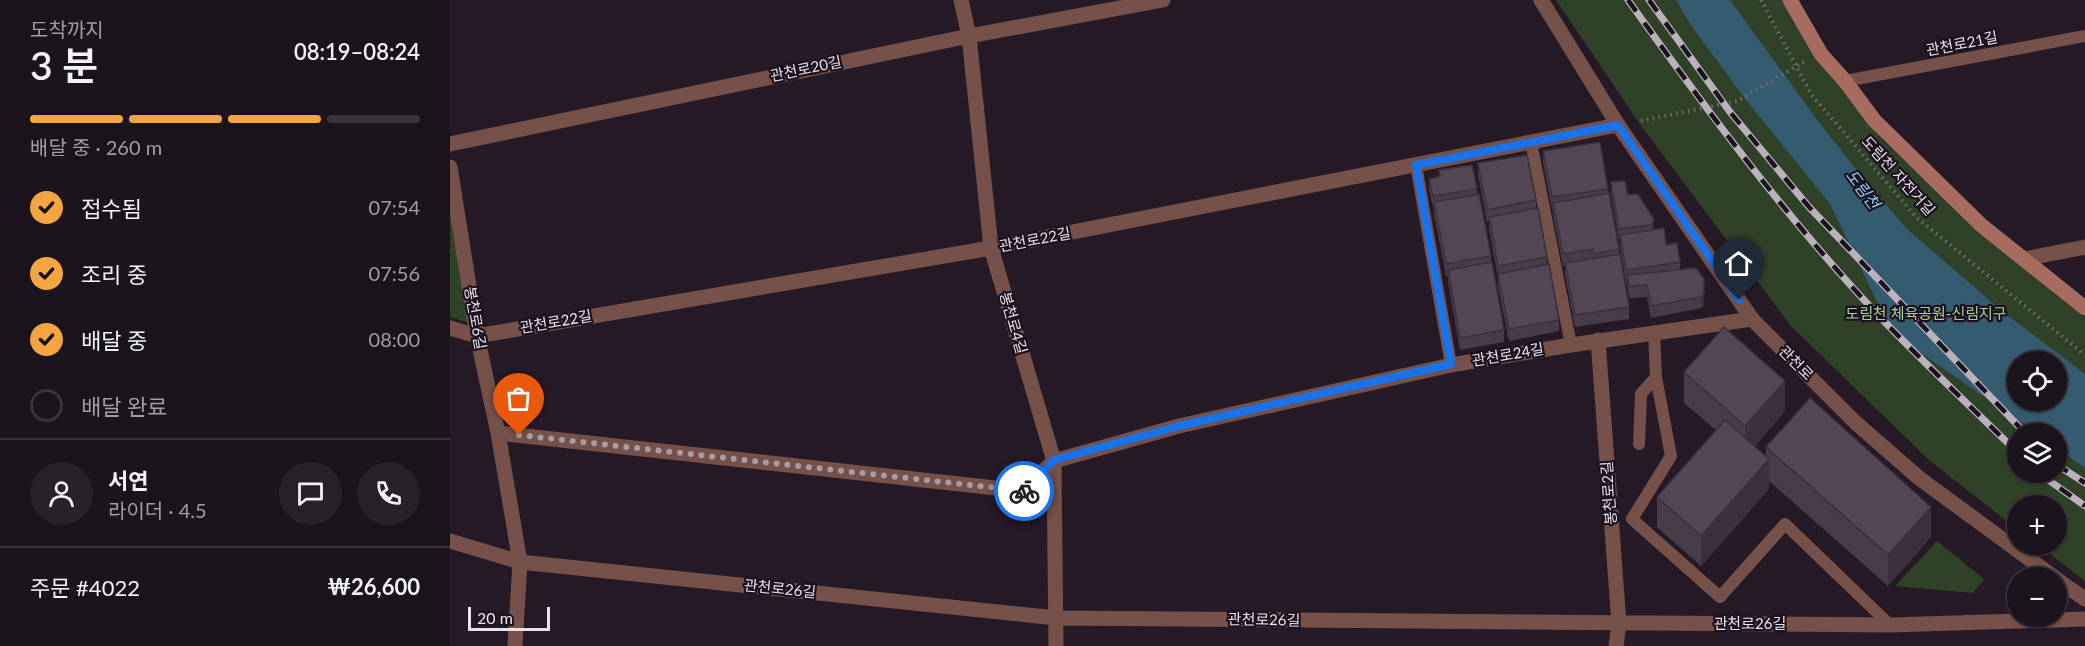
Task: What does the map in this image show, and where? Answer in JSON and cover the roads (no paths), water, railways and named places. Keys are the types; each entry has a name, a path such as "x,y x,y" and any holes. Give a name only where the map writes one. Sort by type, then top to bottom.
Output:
{"main road":[{"path":"1790,0 1821,54 1845,81 1874,120 1981,225 2085,308"}],"street":[{"name":"봉천로4길","path":"961,0 969,36 991,248 1054,460 1056,646"},
{"name":"관천로20길","path":"450,144 969,36 1163,0"},
{"name":"관천로","path":"1541,0 1618,125 1752,319 1856,423 1919,478 2041,567"},
{"name":"관천로22길","path":"450,328 477,336 991,248 1618,125"},
{"name":"봉천로6길","path":"450,167 477,336 498,433 520,562 515,646"},
{"path":"2024,259 2085,248"},
{"name":"관천로24길","path":"498,433 1023,491 1054,460 1179,426 1451,364 1598,340 1752,319"},
{"name":"봉천로2길","path":"1598,340 1619,624 1616,646"},
{"name":"관천로26길","path":"450,541 520,562 1056,618 1890,625 2085,619"},
{"name":"관천로","path":"2067,586 2085,599"}],"lane":[{"name":"관천로21길","path":"1845,81 2085,36"},
{"path":"1531,142 1571,345"},
{"path":"1416,165 1451,364"},
{"path":"1654,332 1656,377 1671,456 1632,519 1720,597 1785,524 1890,625"},
{"path":"1639,444 1641,394 1656,377"}],"water":[{"name":"도림천","path":"1676,0 1730,0 1818,121 1907,229 2002,311 2055,351 2007,351 2007,411 2067,411 2067,360 2085,374 2085,468 2067,455 2067,423 2022,423 1892,333 1830,204 1746,100 1690,24"}],"railway":[{"path":"1628,0 1717,122 1812,241 1896,333 2007,442"},
{"path":"1649,0 1730,112 1809,207 2015,423"},
{"path":"2067,471 2085,483"},
{"path":"2053,483 2085,506"}],"park label":[{"name":"도림천 체육공원-신림지구","path":"1926,314"}]}
